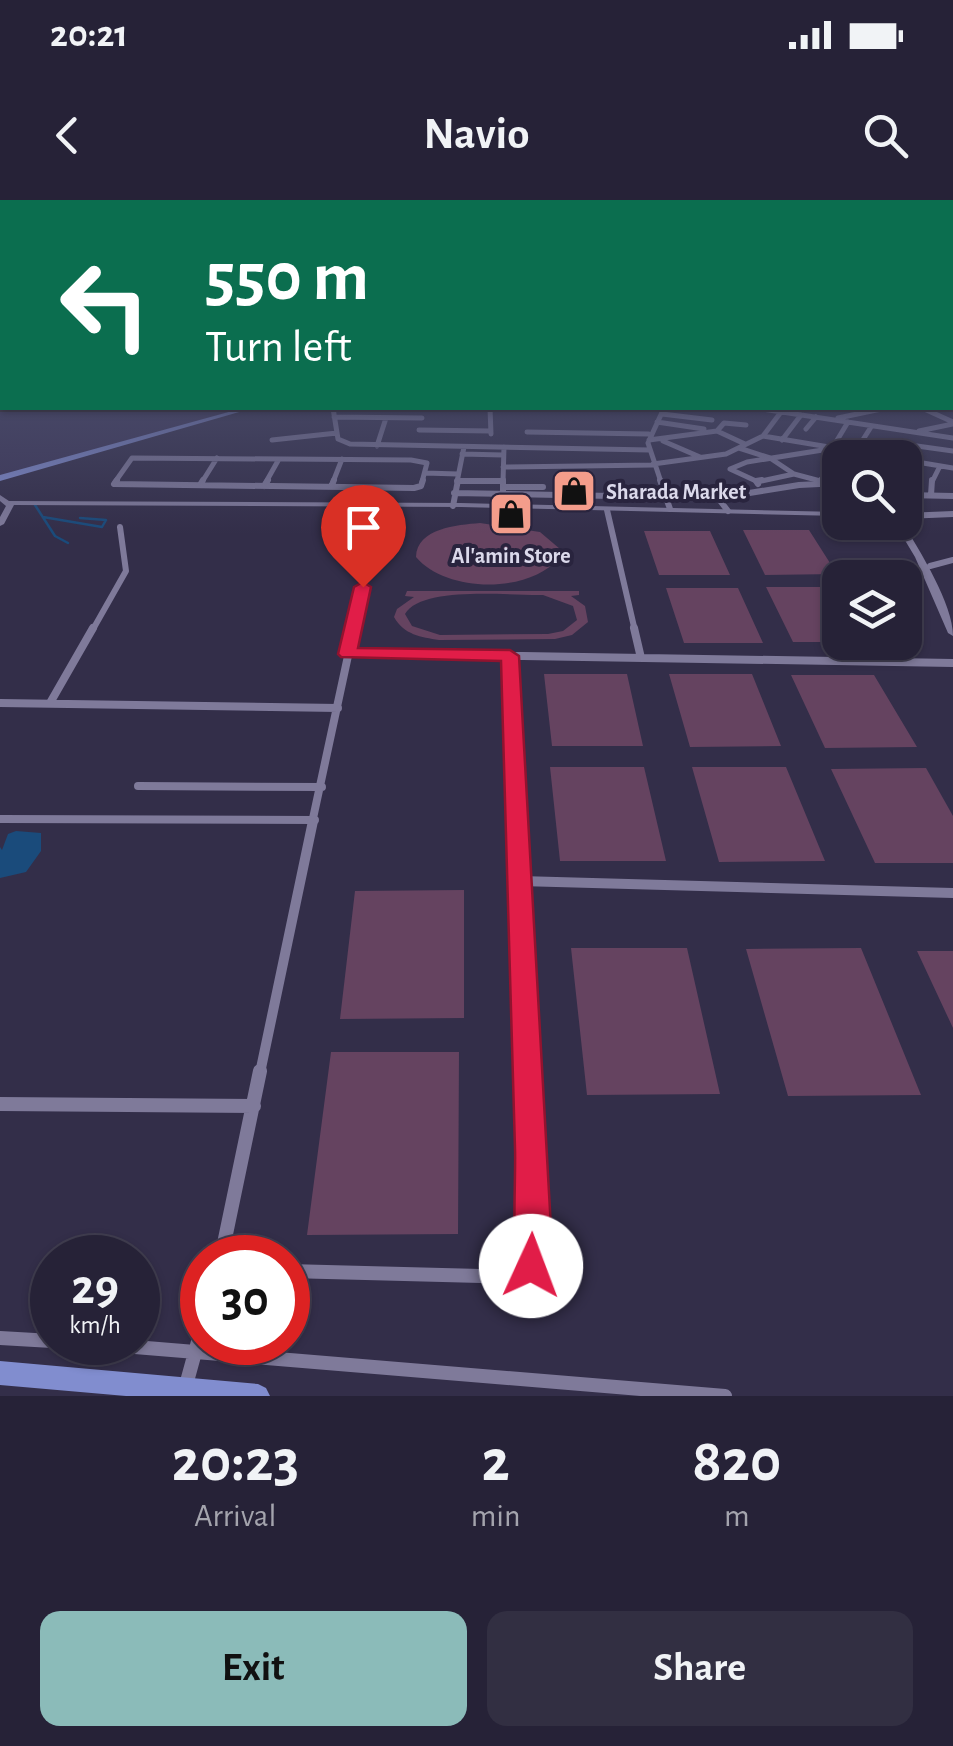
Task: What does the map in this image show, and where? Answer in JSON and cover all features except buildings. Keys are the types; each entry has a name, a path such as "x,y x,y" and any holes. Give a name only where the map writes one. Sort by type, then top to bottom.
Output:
{"main road":[{"path":"0,477 190,422"},
{"path":"0,477 199,422"},
{"path":"0,1374 258,1396"}],"street":[{"path":"335,422 344,443 416,444 503,455"},
{"path":"377,446 385,422"},
{"path":"416,444 421,422"},
{"path":"455,431 456,422"},
{"path":"489,446 491,422"},
{"path":"527,422 527,447"},
{"path":"563,422 565,432"},
{"path":"599,422 600,432"},
{"path":"670,509 650,450 649,437 658,422 714,430 796,475"},
{"path":"503,467 653,465 726,454 764,436 774,422"},
{"path":"782,440 795,422"},
{"path":"806,429 812,422"},
{"path":"832,430 837,422"},
{"path":"840,440 848,422 917,432 953,429"},
{"path":"661,439 714,430 724,423 746,425"},
{"path":"917,432 942,426 953,429"},
{"path":"863,440 871,427"},
{"path":"419,430 491,432"},
{"path":"272,440 337,432"},
{"path":"527,432 649,437 700,457"},
{"path":"764,436 822,445"},
{"path":"382,460 389,446"},
{"path":"503,506 504,446"},
{"path":"922,447 953,451"},
{"path":"461,448 650,450"},
{"path":"453,506 461,448"},
{"path":"763,490 756,481 730,468 822,449"},
{"path":"132,458 382,460 426,462 426,473 417,488 114,483 132,458"},
{"path":"200,485 217,458"},
{"path":"264,486 280,459"},
{"path":"332,487 342,460"},
{"path":"922,463 953,468"},
{"path":"931,495 932,479 940,466"},
{"path":"542,467 543,490"},
{"path":"426,473 504,487 666,497"},
{"path":"756,481 796,475 822,480"},
{"path":"728,511 718,498 822,485"},
{"path":"454,493 504,487"},
{"path":"922,495 953,496"},
{"path":"0,524 11,500 822,515"},
{"path":"453,506 822,514"},
{"path":"607,510 641,658"},
{"path":"922,516 953,512"},
{"path":"226,1235 377,517"},
{"path":"50,704 126,571 120,527"},
{"path":"912,540 953,633"},
{"path":"915,540 953,619"},
{"path":"930,566 953,560"},
{"path":"348,654 953,663"},
{"path":"310,1271 516,1277 531,1266 534,1246 510,656"},
{"path":"0,703 338,708"},
{"path":"138,786 322,788"},
{"path":"0,819 315,820"},
{"path":"520,881 953,893"},
{"path":"0,1104 254,1106"},
{"path":"0,1338 30,1340"},
{"path":"310,1360 725,1396"},
{"path":"185,1392 192,1365"}],"shaded area":[{"path":"0,422 194,422 0,476"},
{"path":"480,523 540,532 560,549 559,558 528,578 488,584 447,577 416,557 418,547 431,534"},
{"path":"743,530 809,530 828,560 822,560 822,574 765,575"},
{"path":"644,531 710,531 730,575 659,575"},
{"path":"766,587 822,587 822,642 793,642"},
{"path":"666,588 738,588 763,643 684,643"},
{"path":"407,591 579,591 579,595 571,596 585,606 588,622 572,635 555,639 439,640 413,634 398,623 394,617 397,609 414,597 405,596","holes":["468,594 543,595 573,606 577,620 563,631 548,634 440,635 412,626 405,614 429,599"]},
{"path":"544,674 627,674 643,746 552,746"},
{"path":"669,674 752,674 781,746 690,747"},
{"path":"791,675 874,675 917,747 825,748"},
{"path":"550,767 644,767 666,861 560,861"},
{"path":"692,767 786,767 825,861 719,862"},
{"path":"926,768 953,816 953,863 875,863 831,769"},
{"path":"464,890 464,1018 340,1019 355,891"},
{"path":"571,948 687,948 720,1094 587,1095"},
{"path":"861,948 921,1095 788,1096 746,949"},
{"path":"917,951 953,951 953,1028"},
{"path":"331,1052 459,1052 458,1234 307,1235"}],"water":[{"path":"41,833 41,851 26,872 0,878 0,847 2,850 8,834"}],"waterway":[{"path":"35,505 55,536 68,543"},
{"path":"43,517 102,527 106,520 80,518"}],"place":[{"name":"Sharada Market","path":"574,491"},
{"name":"Al'amin Store","path":"511,514"}],"route":[{"path":"363,587 348,654 510,656 531,1149 531,1266"}]}
